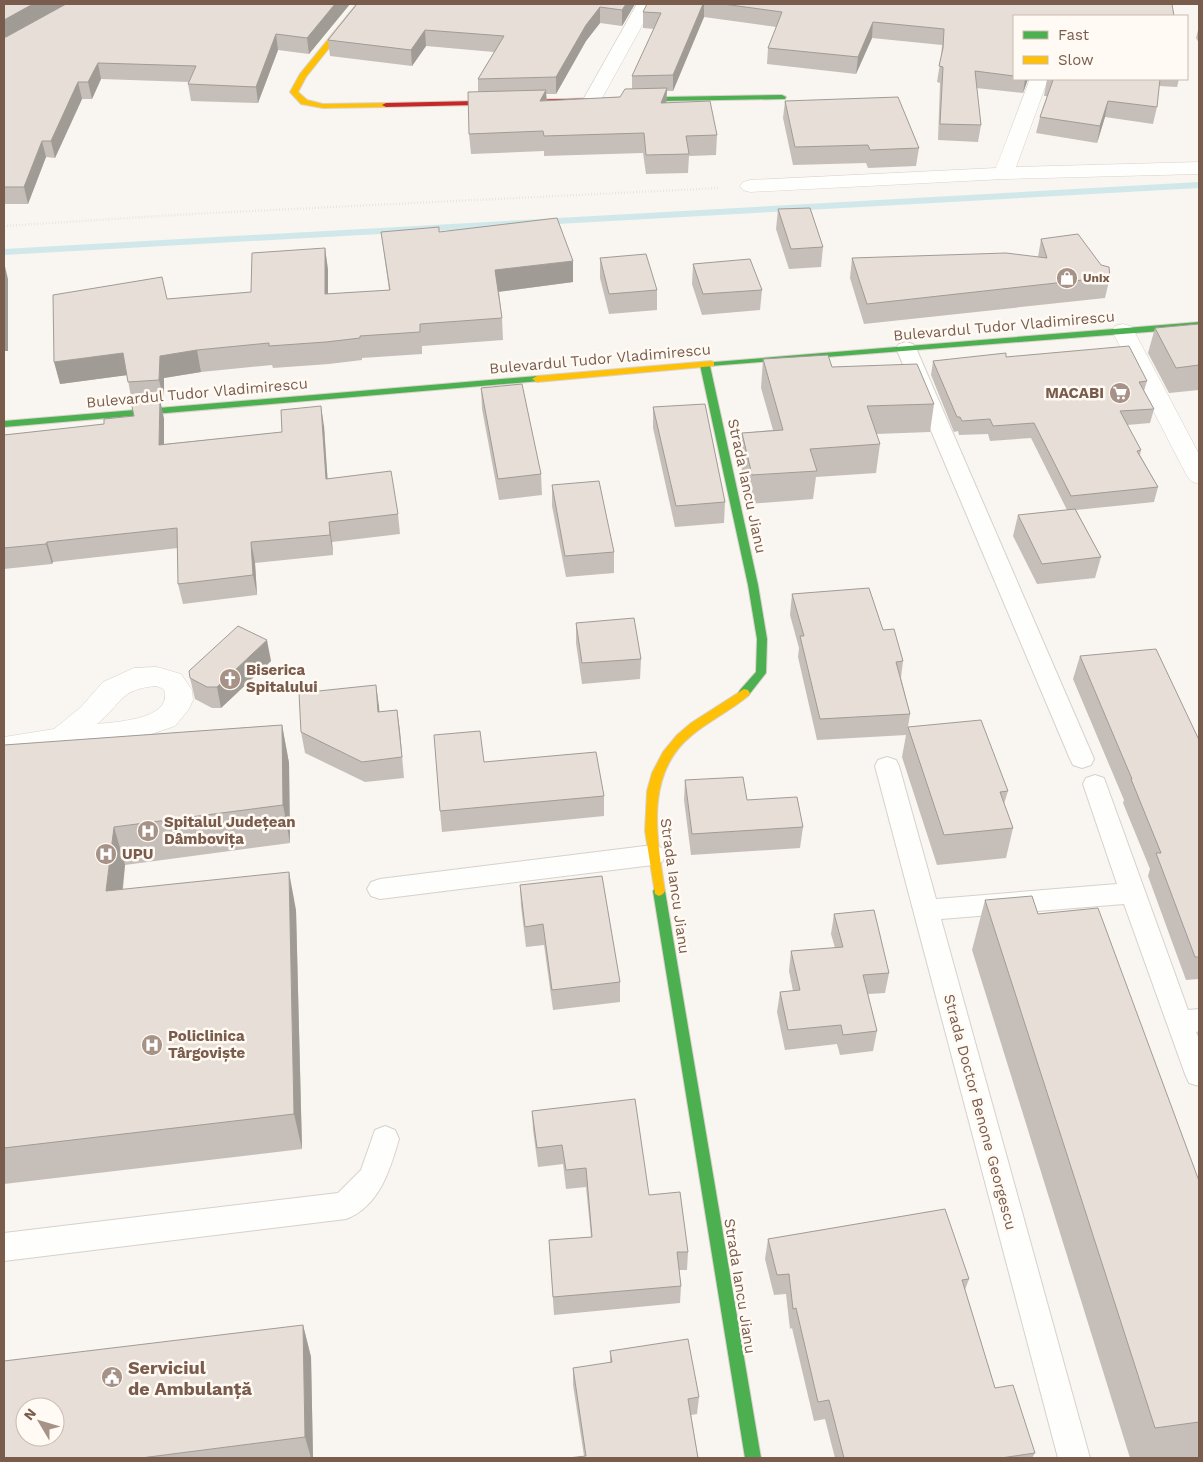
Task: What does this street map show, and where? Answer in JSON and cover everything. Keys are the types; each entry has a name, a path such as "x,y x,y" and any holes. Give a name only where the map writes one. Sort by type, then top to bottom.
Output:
{"street":[{"path":"360,4 303,76 294,92 304,102 323,106 782,96"},
{"path":"592,100 645,4"},
{"path":"1004,173 1039,80"},
{"path":"750,186 1004,173 1199,168"},
{"name":"Bulevardul Tudor Vladimirescu","path":"4,424 906,348 1199,326"},
{"path":"1123,331 1199,476"},
{"name":"Strada Iancu Jianu","path":"705,365 758,612 762,639 760,673 750,688 734,703 682,737 667,755 658,775 649,809 653,855 753,1458"},
{"path":"4,747 61,738"}],"lane":[{"path":"906,348 1082,760"},
{"name":"Strada Doctor Benone Georgescu","path":"887,766 1074,1458"},
{"path":"1095,784 1132,893 1189,1021 1199,1074"},
{"path":"380,889 653,855"},
{"path":"926,910 1132,893"},
{"path":"4,1247 346,1206 373,1177 385,1139"}],"path":[{"path":"4,226 191,214 750,186"}],"building":[{"path":"4,4 33,4 4,20"},
{"path":"66,4 335,4 307,38 276,34 256,87 188,84 196,66 98,63 88,82 78,82 51,141 42,141 24,187 4,187 4,37"},
{"path":"357,4 626,4 622,10 600,7 586,25 556,77 478,79 504,36 425,30 411,50 328,40"},
{"path":"647,4 703,4 673,75 632,76 661,13 643,12"},
{"path":"723,4 1172,4 1174,15 1013,15 1013,76 975,71 981,125 940,124 943,67 939,66 943,48 944,29 873,22 858,57 768,48 782,12"},
{"path":"1053,80 1160,80 1157,107 1108,101 1100,126 1040,117"},
{"path":"667,88 661,103 710,101 717,135 686,136 689,154 646,155 644,133 544,136 543,131 469,134 468,92 546,90 540,101 620,97 625,89"},
{"path":"898,97 919,148 870,150 868,145 795,147 785,101"},
{"path":"810,208 823,247 791,249 778,209"},
{"path":"557,218 573,261 495,270 502,318 420,324 420,332 360,336 360,338 326,342 269,346 269,343 197,350 160,356 159,380 128,382 123,353 54,362 53,295 162,277 167,299 251,292 252,253 325,248 325,294 390,290 381,232 439,227 439,232"},
{"path":"1078,234 1101,265 1109,267 1110,277 867,304 852,258 1006,253 1047,258 1041,239"},
{"path":"646,254 657,290 609,294 600,258"},
{"path":"750,259 762,290 703,294 693,264"},
{"path":"1199,324 1199,365 1176,368 1155,328"},
{"path":"1129,346 1147,381 1139,382 1154,409 1120,411 1141,450 1137,451 1158,487 1071,496 1034,423 993,426 990,419 962,421 960,417 957,417 933,361 1006,353 1006,357"},
{"path":"828,355 832,367 917,364 934,404 867,406 880,444 810,449 817,471 752,475 742,433 783,430 763,359"},
{"path":"522,384 541,474 498,479 481,388"},
{"path":"160,399 159,445 282,432 281,410 321,406 326,479 391,471 398,514 329,522 330,535 251,542 253,575 178,584 177,528 4,548 4,435 104,424 104,419 134,416 131,402"},
{"path":"705,404 725,502 676,506 653,407"},
{"path":"599,481 614,552 565,556 552,485"},
{"path":"1075,509 1101,557 1042,564 1018,515"},
{"path":"869,588 883,630 894,629 903,661 896,662 910,714 820,719 800,636 804,636 792,594"},
{"path":"634,618 641,659 582,663 576,623"},
{"path":"238,626 267,640 217,687 207,687 190,678 189,671"},
{"path":"1156,649 1199,740 1199,957 1195,957 1156,853 1161,853 1080,656"},
{"path":"376,685 378,712 397,710 402,757 362,762 301,732 299,693"},
{"path":"981,720 1008,791 1000,792 1013,828 944,835 908,727"},
{"path":"282,725 283,805 114,827 106,891 289,872 294,1114 4,1148 4,745"},
{"path":"480,731 484,762 596,752 604,796 440,811 434,735"},
{"path":"743,777 747,800 797,797 803,827 692,834 685,780"},
{"path":"602,876 620,982 552,990 543,924 525,927 520,885"},
{"path":"1032,896 1038,914 1098,908 1199,1181 1199,1422 1155,1428 985,900"},
{"path":"874,910 889,973 863,975 877,1031 843,1035 841,1025 788,1030 780,992 800,990 791,951 843,947 834,914"},
{"path":"635,1099 649,1195 680,1192 688,1252 677,1252 681,1286 553,1297 549,1240 592,1237 586,1168 566,1170 562,1145 537,1148 532,1111"},
{"path":"945,1209 969,1279 962,1280 995,1388 1013,1385 1035,1453 1001,1458 844,1458 829,1400 818,1402 796,1308 793,1309 789,1274 777,1275 768,1239"},
{"path":"303,1325 305,1437 141,1458 4,1458 4,1361"},
{"path":"688,1339 699,1397 688,1399 698,1458 568,1458 586,1456 573,1368 612,1362 610,1351"}],"waterway":[{"path":"4,252 1199,185"}],"traffic: fast":[{"path":"606,100 782,97"},
{"path":"711,364 1199,325"},
{"path":"705,365 753,585 762,639 761,673 744,693"},
{"path":"4,424 537,379"},
{"path":"659,891 753,1458"}],"traffic: slow":[{"path":"360,4 303,76 294,92 304,102 323,106 386,105"},
{"path":"537,379 711,364"},
{"path":"659,891 650,811 658,773 667,755 681,738 695,726 729,705 744,693"}],"traffic: jam":[{"path":"386,105 606,100"}],"place":[{"name":"Unix","path":"1067,278"},
{"name":"MACABI","path":"1120,393"},
{"name":"Biserica Spitalului","path":"230,679"},
{"name":"Spitalul Județean Dâmbovița","path":"148,831"},
{"name":"UPU","path":"106,854"},
{"name":"Policlinica Târgoviște","path":"152,1045"},
{"name":"Serviciul de Ambulanță","path":"112,1377"}]}
